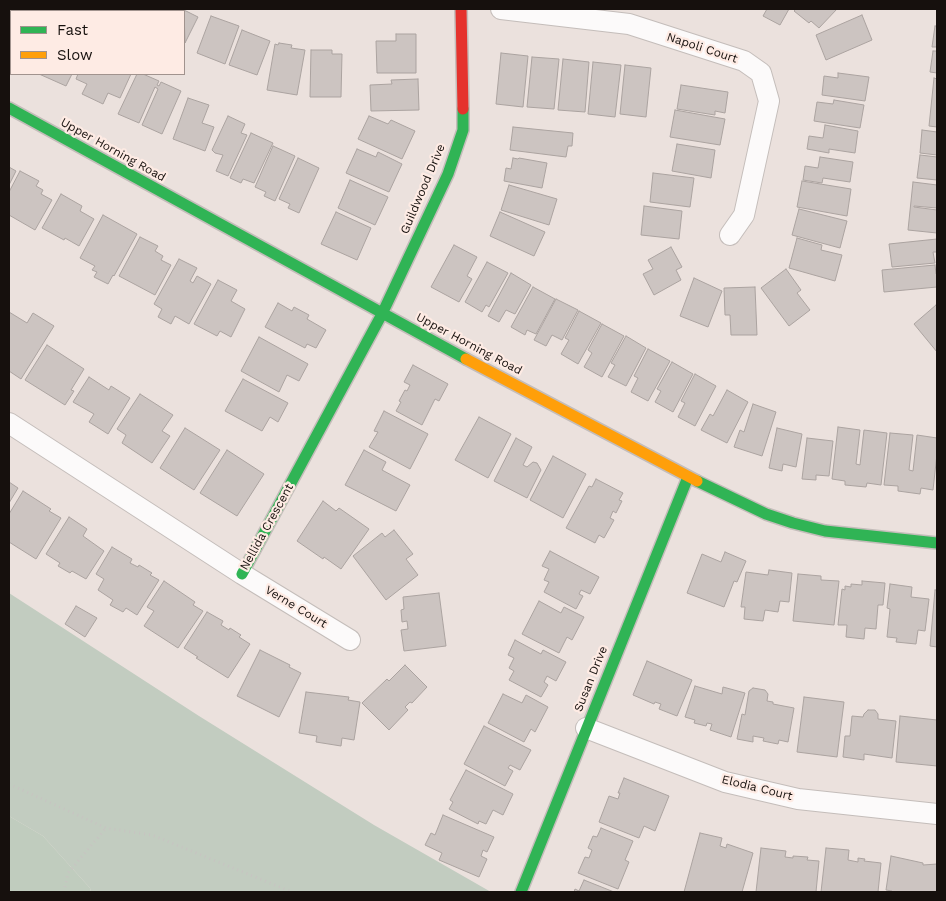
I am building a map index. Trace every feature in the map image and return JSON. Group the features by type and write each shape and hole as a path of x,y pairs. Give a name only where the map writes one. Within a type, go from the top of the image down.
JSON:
{"street":[{"name":"Guildwood Drive","path":"382,314 448,174 463,130 462,9"},
{"name":"Napoli Court","path":"501,9 629,24 744,61 761,73 770,101 744,215 730,236"},
{"name":"Upper Horning Road","path":"9,108 382,314 688,477 766,514 825,532 937,543"},
{"name":"Nellida Crescent","path":"9,423 242,574 382,314"},
{"name":"Susan Drive","path":"521,892 688,477"},
{"name":"Verne Court","path":"242,574 350,640"},
{"name":"Elodia Court","path":"586,728 725,782 798,798 937,814"}],"path":[{"path":"9,784 106,828 152,836 292,892"},
{"path":"64,892 68,873 106,828"}],"shaded area":[{"path":"9,593 199,716 374,825 491,892 91,892 90,888 43,836 9,816"}],"green space":[{"path":"9,816 43,836 90,888 91,892 9,892"}],"building":[{"path":"182,9 184,10 158,10"},
{"path":"767,9 789,9 780,25 763,16"},
{"path":"796,9 837,9 819,28 794,11"},
{"path":"185,10 198,17 185,43"},
{"path":"862,15 872,40 826,60 816,35"},
{"path":"211,16 239,26 225,64 197,53"},
{"path":"935,26 937,26 937,47 932,47"},
{"path":"10,30 10,58 9,57"},
{"path":"242,30 270,41 257,75 229,65"},
{"path":"396,34 416,34 416,73 377,73 376,41 396,41"},
{"path":"279,43 292,45 291,48 305,50 297,95 267,90 275,44 278,45"},
{"path":"311,50 332,50 332,54 342,54 341,97 310,97"},
{"path":"933,51 937,51 937,73 930,72"},
{"path":"501,53 528,56 523,107 496,104"},
{"path":"532,57 559,59 554,109 527,107"},
{"path":"563,59 589,62 585,112 558,110"},
{"path":"593,62 621,65 615,117 588,114"},
{"path":"625,65 651,68 646,117 620,114"},
{"path":"838,73 869,77 865,101 822,95 824,76 838,78"},
{"path":"41,75 72,75 66,86"},
{"path":"78,75 131,75 120,98 108,93 103,104 82,94 87,84 76,79"},
{"path":"137,75 145,75 159,81 157,85 159,86 161,82 181,91 162,134 142,125 158,89 155,87 139,123 118,114"},
{"path":"934,78 937,79 937,127 929,126"},
{"path":"418,79 419,110 371,111 370,85 392,84 391,80"},
{"path":"681,85 728,92 725,113 715,111 715,115 677,109"},
{"path":"188,98 209,105 202,123 214,127 205,151 173,139"},
{"path":"834,100 864,105 860,128 814,121 817,102 833,104"},
{"path":"675,110 725,119 720,145 670,137"},
{"path":"228,116 245,124 241,133 247,135 228,176 216,171 223,155 212,150"},
{"path":"369,116 388,124 391,120 415,131 402,159 358,139"},
{"path":"825,125 858,131 855,153 829,149 829,153 807,149 809,136 823,138"},
{"path":"513,127 573,133 572,146 568,146 566,157 510,150"},
{"path":"922,130 937,132 937,155 920,153"},
{"path":"251,133 273,143 254,183 243,179 241,183 230,178"},
{"path":"677,144 715,150 711,178 672,171"},
{"path":"273,146 295,156 275,201 264,196 266,192 255,187"},
{"path":"357,149 376,157 378,152 402,164 389,192 346,173"},
{"path":"920,155 937,157 937,180 917,178"},
{"path":"820,157 853,162 850,182 823,178 822,183 803,180 805,166 818,168"},
{"path":"298,158 319,168 299,213 288,208 290,204 279,199"},
{"path":"513,158 547,163 542,188 504,181 506,168 511,169"},
{"path":"9,167 16,171 9,185"},
{"path":"20,171 39,181 36,186 43,190 41,194 52,200 35,230 9,215 9,192"},
{"path":"653,173 694,178 690,207 650,202"},
{"path":"350,180 388,197 375,225 338,208"},
{"path":"802,181 851,189 847,216 797,207"},
{"path":"913,182 937,185 937,208 914,207 937,210 937,233 908,230"},
{"path":"509,185 557,199 549,225 501,210"},
{"path":"61,194 82,206 80,211 94,219 79,246 42,228"},
{"path":"644,206 682,211 679,239 641,235"},
{"path":"799,209 847,221 840,248 792,235"},
{"path":"336,212 371,228 357,260 321,244"},
{"path":"500,212 545,232 534,256 490,236"},
{"path":"103,215 137,234 108,284 94,277 97,272 92,270 95,266 80,258"},
{"path":"140,237 158,246 155,251 163,256 161,260 171,265 155,295 119,276"},
{"path":"797,238 822,245 821,250 842,255 835,281 789,268"},
{"path":"937,239 937,252 933,252 935,263 892,267 889,244"},
{"path":"454,245 477,257 467,276 472,279 459,302 431,287"},
{"path":"671,247 682,267 676,270 681,280 654,295 643,274 653,269 648,260"},
{"path":"179,259 197,268 190,281 193,283 197,276 211,284 189,324 175,316 171,324 158,317 162,309 154,304"},
{"path":"487,262 508,273 489,307 486,305 482,312 465,302"},
{"path":"935,265 937,287 884,292 882,270"},
{"path":"786,269 801,290 797,293 810,310 789,326 761,288"},
{"path":"511,273 531,285 515,314 506,310 499,322 488,316"},
{"path":"694,278 722,291 708,327 680,316"},
{"path":"218,280 237,290 231,301 245,309 231,337 220,331 217,336 194,324"},
{"path":"533,287 555,299 536,334 527,330 525,335 511,327"},
{"path":"755,287 757,335 731,335 730,315 725,315 724,288"},
{"path":"556,299 578,310 562,340 552,335 546,346 534,340"},
{"path":"278,303 292,311 294,307 309,315 307,319 326,330 316,348 307,344 305,348 265,327"},
{"path":"937,306 937,352 914,324"},
{"path":"579,311 601,323 578,364 561,354 569,340 565,338"},
{"path":"9,312 27,323 33,313 54,326 21,379 9,371"},
{"path":"602,324 624,336 602,377 584,367 592,353 588,350"},
{"path":"626,336 646,348 626,386 608,377 615,365 611,363"},
{"path":"259,337 308,364 299,381 287,375 279,392 241,371"},
{"path":"47,345 84,369 71,390 74,391 65,405 25,380"},
{"path":"648,349 670,361 648,401 631,392 638,378 634,376"},
{"path":"672,362 693,374 673,412 655,402 661,391 657,389"},
{"path":"413,365 448,384 439,401 435,399 422,425 396,411 401,402 399,401 410,385 404,382"},
{"path":"695,374 716,386 695,426 678,417 685,403 681,401"},
{"path":"89,377 109,390 111,386 130,398 108,434 89,422 94,414 73,402"},
{"path":"243,379 288,403 278,422 270,417 262,431 225,411"},
{"path":"727,390 748,402 727,443 701,430 710,414 713,416"},
{"path":"140,394 173,415 162,431 170,436 152,463 122,443 126,435 117,429"},
{"path":"753,404 776,412 762,456 734,447 740,430 744,432"},
{"path":"384,411 428,434 410,469 369,447 378,432 374,431"},
{"path":"479,417 511,434 488,478 455,460"},
{"path":"838,427 860,430 856,464 860,465 864,430 887,433 881,485 867,483 866,487 845,485 845,481 832,479"},
{"path":"185,428 220,450 194,490 160,468"},
{"path":"777,428 802,434 796,467 783,464 782,471 769,468"},
{"path":"890,433 913,435 909,470 913,471 917,435 937,438 933,490 921,488 920,494 898,491 898,486 884,485"},
{"path":"516,438 532,447 523,465 527,467 533,462 537,463 541,470 527,498 494,481"},
{"path":"807,438 833,441 829,476 816,475 816,480 802,479"},
{"path":"227,450 264,474 237,516 200,493"},
{"path":"364,450 386,462 382,470 410,485 396,511 345,485"},
{"path":"553,456 586,474 563,518 530,500"},
{"path":"596,479 623,493 619,500 622,501 616,513 613,511 610,518 614,520 604,538 599,535 595,543 566,528 589,486 592,487"},
{"path":"9,482 18,488 9,503"},
{"path":"23,491 51,509 49,511 61,518 36,559 9,542 9,514"},
{"path":"323,501 336,511 339,508 369,529 341,569 297,541"},
{"path":"69,517 87,529 83,536 104,551 86,579 58,566 60,563 46,554"},
{"path":"394,530 413,554 406,559 418,575 386,600 353,556 382,533 385,537"},
{"path":"112,547 132,559 130,563 138,567 139,565 159,580 137,615 126,608 123,612 110,605 113,600 98,590 104,579 96,574"},
{"path":"550,551 599,577 590,594 581,590 579,594 583,596 576,609 544,592 549,582 544,580 549,569 542,566"},
{"path":"725,552 746,561 737,582 734,581 724,607 687,593 702,554 721,562"},
{"path":"769,570 792,573 789,602 780,601 778,612 765,610 763,621 744,619 745,607 741,607 746,572 768,575"},
{"path":"798,574 821,576 821,580 839,581 834,625 793,621"},
{"path":"164,581 195,602 193,605 203,611 178,648 144,626 154,611 147,607"},
{"path":"862,581 885,583 883,605 878,605 876,629 865,628 864,639 846,637 847,625 838,625 842,589 845,590 845,586 851,587 851,584 862,585"},
{"path":"890,584 912,587 911,597 929,599 925,631 918,630 916,644 896,642 897,638 887,637 890,609 887,608"},
{"path":"935,590 937,590 937,647 930,646"},
{"path":"439,593 446,646 404,651 401,630 408,629 407,621 402,622 403,597"},
{"path":"539,601 561,613 564,607 584,617 572,640 567,637 559,653 522,634"},
{"path":"76,606 97,618 85,637 65,624"},
{"path":"207,612 223,621 221,625 241,635 239,637 250,644 228,678 196,658 198,657 184,648"},
{"path":"515,640 541,654 543,650 566,662 556,681 547,676 544,682 548,685 541,697 509,680 514,671 509,668 514,658 508,655"},
{"path":"260,650 290,665 289,667 301,673 279,717 237,696"},
{"path":"647,661 692,680 677,716 659,709 661,704 655,702 654,704 633,695"},
{"path":"405,665 427,687 412,703 410,702 405,707 408,710 389,730 362,703"},
{"path":"695,686 722,694 723,687 745,693 731,737 710,730 712,724 707,723 706,726 694,723 695,720 685,717"},
{"path":"753,688 765,690 768,694 767,701 773,702 773,704 794,708 788,742 779,740 778,744 763,741 764,738 753,736 753,742 737,739 742,714 745,715 749,691"},
{"path":"306,692 349,697 348,700 360,702 354,740 342,738 341,746 316,742 317,736 299,733"},
{"path":"503,694 522,703 526,695 548,707 535,732 531,729 524,742 488,723"},
{"path":"804,697 844,702 837,757 797,752"},
{"path":"868,710 875,710 878,714 878,719 896,721 892,758 864,754 864,760 843,757 845,736 850,736 852,716 863,717"},
{"path":"900,716 937,720 937,766 896,762"},
{"path":"484,726 531,750 520,770 510,765 508,768 513,771 505,786 464,764"},
{"path":"466,770 513,794 503,815 493,810 486,824 479,821 478,824 449,809 453,802 450,800"},
{"path":"624,778 669,796 655,831 644,826 639,838 599,822 609,796 618,799 620,793 618,793"},
{"path":"443,815 494,837 487,852 483,850 481,856 487,859 479,877 439,860 442,853 425,845 431,833 435,835"},
{"path":"601,828 633,841 625,860 629,862 618,889 578,873 585,857 589,858 592,850 588,848 593,836 597,837"},
{"path":"700,833 722,838 720,846 726,848 727,844 753,853 742,892 684,892"},
{"path":"761,848 786,851 785,857 808,857 807,860 819,861 816,892 756,892"},
{"path":"826,848 849,850 848,860 858,862 858,858 865,859 864,861 881,863 878,892 821,892"},
{"path":"891,856 923,863 923,865 937,864 937,892 892,892 886,890"},
{"path":"584,880 614,892 574,892 575,889 579,891"}],"traffic: fast":[{"path":"9,108 466,359"},
{"path":"242,574 382,314 448,174 463,130 463,109"},
{"path":"521,892 688,477"},
{"path":"697,481 766,514 793,523 825,531 937,543"}],"traffic: slow":[{"path":"466,359 697,481"}],"traffic: jam":[{"path":"461,9 463,109"}]}
